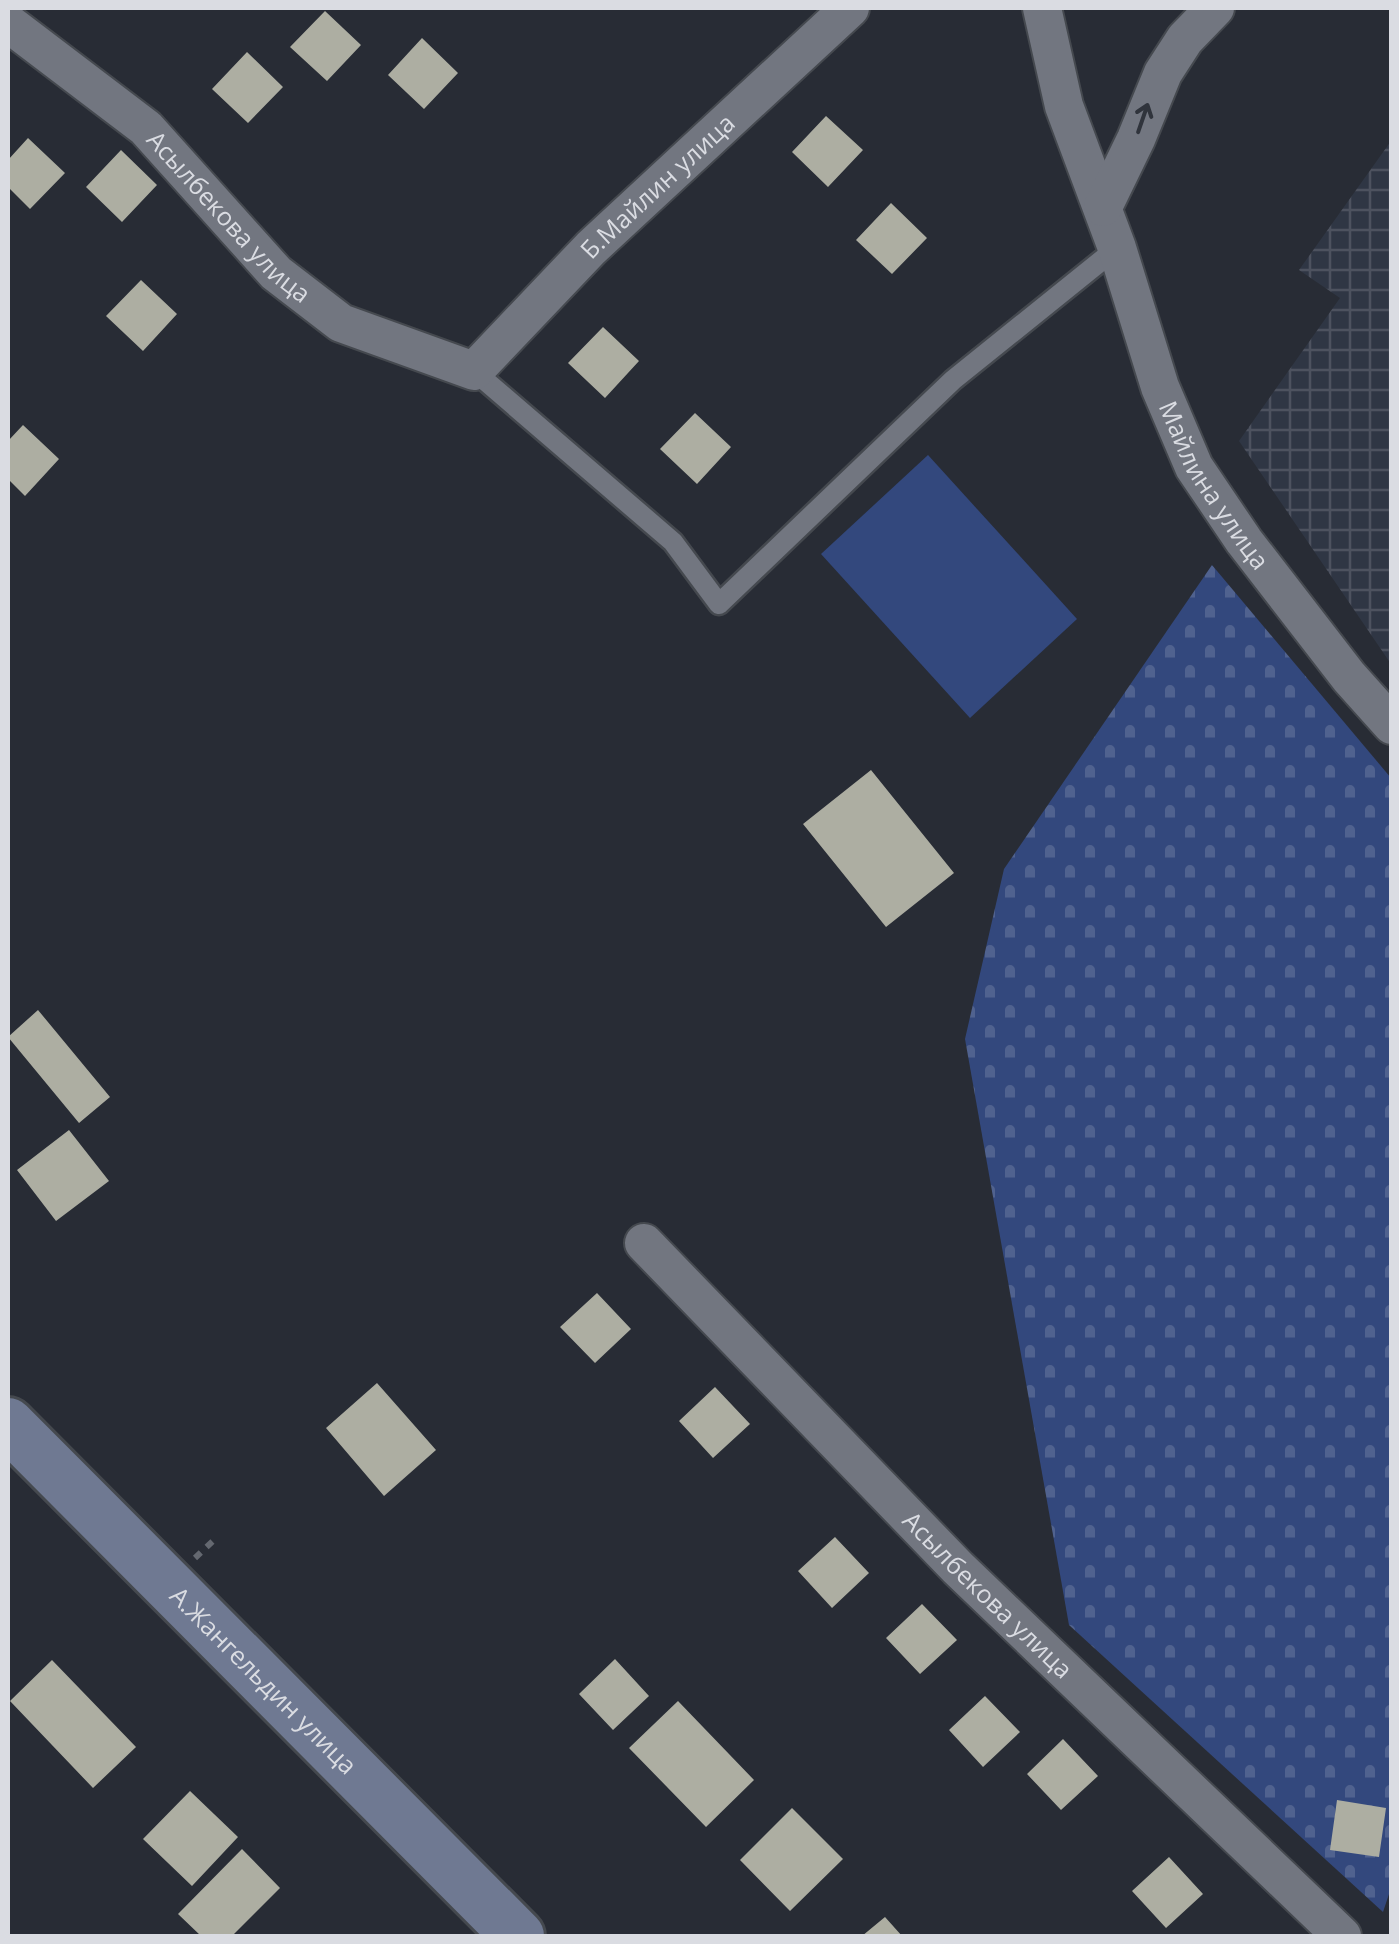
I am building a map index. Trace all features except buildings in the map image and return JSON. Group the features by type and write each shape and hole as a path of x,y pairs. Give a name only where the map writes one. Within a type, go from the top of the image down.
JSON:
{"street":[{"name":"Б.Майлин улица","path":"474,371 591,248 850,8"},
{"name":"Майлина улица","path":"1042,8 1064,106 1117,248 1160,387 1194,467 1244,541 1349,677 1392,725"},
{"path":"1102,207 1163,73 1186,39 1215,8"},
{"name":"Асылбекова улица","path":"8,23 146,128 276,273 341,323 474,371"},
{"name":"Асылбекова улица","path":"644,1243 958,1568 1342,1936"},
{"name":"А.Жангельдин улица","path":"8,1424 518,1936"}],"lane":[{"path":"474,371 673,542 719,604 953,380 1117,248"}],"shaded area":[{"path":"1391,141 1391,664 1239,441 1340,298 1299,270"}],"green space":[{"path":"928,455 1077,619 970,718 821,554"},
{"path":"1212,565 1391,778 1392,1885 1383,1912 1069,1625 965,1039 1004,869"}]}
